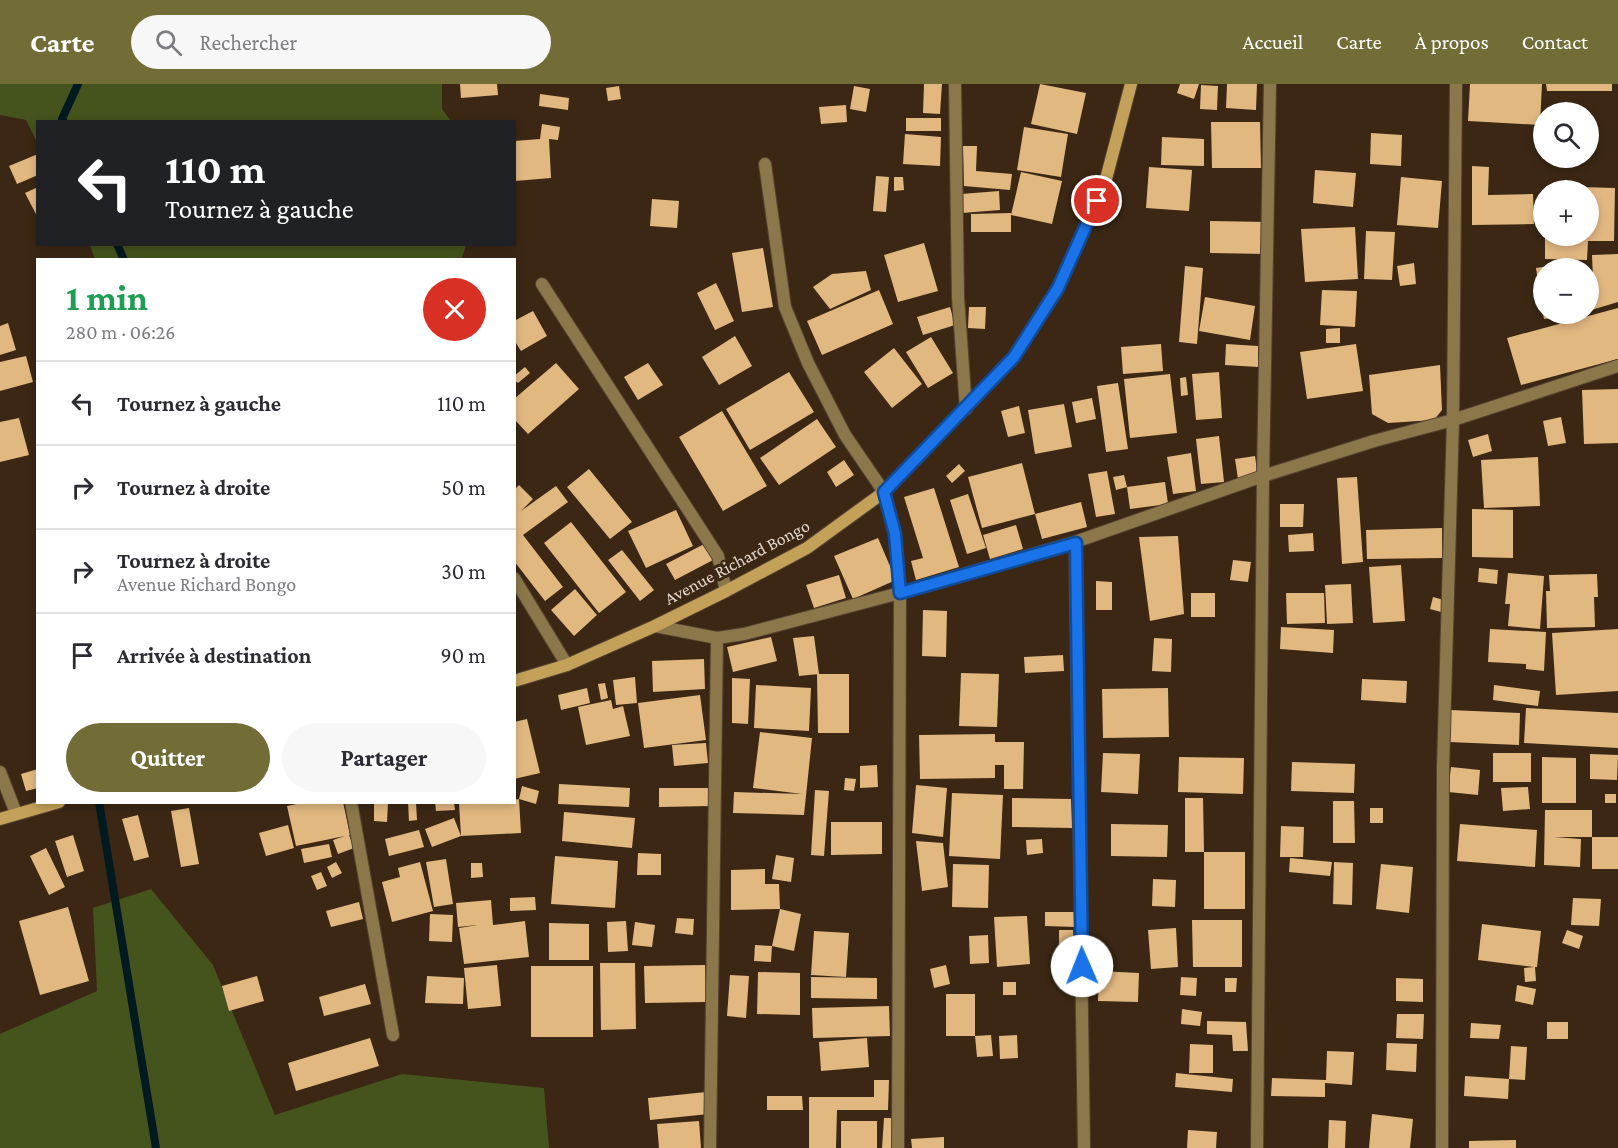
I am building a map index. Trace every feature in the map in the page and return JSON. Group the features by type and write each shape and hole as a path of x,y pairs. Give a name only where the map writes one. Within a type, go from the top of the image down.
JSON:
{"street":[{"path":"955,84 958,297 966,409"},
{"name":"Avenue Richard Bongo","path":"516,680 567,665 726,591 807,548 884,492 1014,357 1058,288 1106,179 1131,84"},
{"path":"1257,1148 1263,476 1270,84"},
{"path":"1442,1148 1443,768 1453,420 1456,84"},
{"path":"765,164 785,307 808,363 844,435 884,492 895,534 900,593 898,1148"},
{"path":"542,284 718,556 726,591"},
{"path":"655,626 717,638 744,634 900,593 1076,543 1263,476 1374,441 1453,420 1618,366"},
{"path":"1076,543 1083,1148"},
{"path":"516,581 567,665"},
{"path":"710,1148 717,638"},
{"path":"0,772 16,813"},
{"path":"0,819 51,804"},
{"path":"351,804 393,1035"}],"green space":[{"path":"0,84 442,84 442,109 450,120 36,120 36,140 26,120 0,115"},
{"path":"90,246 466,246 462,258 94,258"},
{"path":"151,889 213,965 275,1115 402,1074 544,1088 549,1148 0,1148 0,1034 97,991 93,908"}],"building":[{"path":"460,84 497,84 498,95 461,98"},
{"path":"924,84 942,84 940,114 923,113"},
{"path":"1040,84 1086,93 1077,134 1031,124"},
{"path":"1180,84 1199,84 1194,99 1177,93"},
{"path":"1227,84 1257,84 1256,110 1226,108"},
{"path":"1470,84 1542,84 1541,102 1533,102 1533,125 1468,121"},
{"path":"1546,84 1612,84 1612,91 1547,91"},
{"path":"1201,85 1218,86 1217,110 1200,109"},
{"path":"619,86 621,99 608,101 606,88"},
{"path":"854,86 870,89 866,112 850,109"},
{"path":"540,94 569,98 568,110 539,106"},
{"path":"846,105 847,122 821,124 819,107"},
{"path":"906,118 941,118 941,131 906,131"},
{"path":"1211,122 1260,122 1261,168 1212,168"},
{"path":"542,124 560,127 558,140 549,139 551,178 516,181 516,141 540,139"},
{"path":"1024,127 1068,134 1061,177 1017,170"},
{"path":"1371,133 1402,135 1401,166 1370,164"},
{"path":"905,134 941,137 940,166 903,164"},
{"path":"1162,137 1204,139 1204,166 1161,165"},
{"path":"963,146 977,146 976,171 1012,174 1010,190 964,186"},
{"path":"36,155 36,176 17,184 9,166"},
{"path":"1472,166 1489,167 1488,195 1533,194 1533,224 1472,225"},
{"path":"1149,167 1192,170 1189,211 1146,208"},
{"path":"1315,170 1356,173 1353,207 1313,203"},
{"path":"1021,172 1062,181 1052,224 1011,215"},
{"path":"876,176 889,177 886,212 873,211"},
{"path":"894,177 903,177 904,190 894,191"},
{"path":"1401,177 1442,181 1438,228 1397,225"},
{"path":"36,188 36,214 25,193"},
{"path":"1599,188 1615,188 1614,241 1599,241"},
{"path":"999,191 1000,210 962,213 961,194"},
{"path":"652,199 679,201 677,228 650,226"},
{"path":"1011,213 1011,232 971,232 971,214"},
{"path":"1210,221 1269,222 1268,254 1210,253"},
{"path":"1355,227 1358,279 1305,282 1301,229"},
{"path":"1366,231 1395,232 1392,280 1364,279"},
{"path":"924,243 938,291 898,302 884,255"},
{"path":"1545,246 1588,246 1587,258 1545,258"},
{"path":"763,248 773,307 742,312 732,253"},
{"path":"1618,254 1618,302 1599,308 1599,258 1592,258 1592,255"},
{"path":"1414,263 1416,284 1400,286 1397,266"},
{"path":"1185,266 1203,268 1197,344 1179,342"},
{"path":"866,271 871,290 830,309 813,287 832,274"},
{"path":"716,283 734,321 715,330 697,293"},
{"path":"879,290 893,324 822,355 807,321"},
{"path":"1322,290 1357,291 1355,327 1320,325"},
{"path":"1205,297 1255,306 1250,340 1199,331"},
{"path":"950,307 955,325 923,335 917,317"},
{"path":"969,307 986,307 985,329 968,328"},
{"path":"1618,308 1618,359 1521,385 1507,338 1559,324 1599,324 1599,313"},
{"path":"533,311 547,336 521,351 516,343 516,320"},
{"path":"8,323 16,350 0,355 0,326"},
{"path":"1340,328 1340,343 1326,343 1326,329"},
{"path":"735,336 752,366 719,385 702,357"},
{"path":"931,337 953,373 928,388 906,352"},
{"path":"1161,344 1163,371 1123,374 1121,347"},
{"path":"1226,344 1258,346 1258,367 1225,365"},
{"path":"1356,344 1363,391 1307,399 1300,352"},
{"path":"894,348 922,384 892,408 864,372"},
{"path":"26,356 33,382 0,391 0,362"},
{"path":"556,363 579,389 528,434 516,421 516,397"},
{"path":"648,363 663,385 638,400 624,377"},
{"path":"1440,365 1442,410 1434,420 1388,423 1372,414 1369,375"},
{"path":"525,367 530,373 518,383 516,374"},
{"path":"789,372 814,412 750,450 726,409"},
{"path":"1219,372 1222,418 1196,420 1192,374"},
{"path":"1170,374 1177,433 1130,438 1124,379"},
{"path":"1186,377 1188,395 1181,396 1180,378"},
{"path":"1118,383 1128,449 1106,452 1097,386"},
{"path":"1618,389 1618,443 1584,444 1582,390"},
{"path":"1092,398 1096,419 1076,423 1072,402"},
{"path":"1064,404 1072,447 1035,454 1028,410"},
{"path":"1019,406 1025,433 1008,437 1001,411"},
{"path":"722,411 767,486 723,511 679,437"},
{"path":"1561,417 1566,443 1548,446 1543,421"},
{"path":"19,418 29,455 0,462 0,422"},
{"path":"817,419 836,447 779,485 760,458"},
{"path":"1488,434 1492,451 1473,457 1468,440"},
{"path":"1219,436 1224,482 1201,484 1196,439"},
{"path":"1191,453 1196,491 1173,494 1167,457"},
{"path":"1255,456 1258,477 1238,479 1235,459"},
{"path":"1538,457 1540,506 1484,508 1481,460"},
{"path":"844,460 854,475 836,487 827,472"},
{"path":"1022,463 1035,514 982,528 968,477"},
{"path":"959,464 965,471 952,483 946,476"},
{"path":"589,469 632,522 610,539 567,487"},
{"path":"1107,471 1115,514 1096,517 1088,474"},
{"path":"1124,475 1127,487 1116,490 1113,477"},
{"path":"1357,477 1363,562 1342,564 1337,478"},
{"path":"1165,482 1168,504 1130,509 1127,487"},
{"path":"519,485 533,499 521,511 556,486 568,502 523,535 563,587 545,601 516,564 516,488"},
{"path":"934,488 959,567 916,580 911,561 923,558 904,497"},
{"path":"968,494 986,548 967,554 950,500"},
{"path":"1081,502 1087,527 1042,539 1035,514"},
{"path":"1280,504 1304,504 1303,527 1280,527"},
{"path":"1472,509 1513,510 1513,558 1472,557"},
{"path":"676,510 693,546 646,568 628,531"},
{"path":"571,522 626,592 599,613 544,543"},
{"path":"1016,525 1023,549 990,559 983,535"},
{"path":"1442,528 1442,558 1367,559 1366,530"},
{"path":"1313,533 1314,551 1289,552 1288,535"},
{"path":"1178,536 1184,614 1150,621 1139,537"},
{"path":"878,538 896,580 853,599 834,556"},
{"path":"706,543 715,559 675,580 666,564"},
{"path":"622,550 654,590 640,601 608,560"},
{"path":"1233,560 1251,562 1248,582 1230,580"},
{"path":"1401,565 1405,621 1373,623 1369,567"},
{"path":"1479,568 1498,570 1497,584 1478,582"},
{"path":"1508,573 1544,576 1540,629 1508,626 1510,604 1505,604"},
{"path":"1597,574 1598,597 1594,597 1595,627 1547,628 1546,591 1550,591 1549,575"},
{"path":"839,575 846,598 814,608 806,585"},
{"path":"1096,581 1112,582 1112,610 1096,610"},
{"path":"1351,584 1353,623 1327,624 1325,585"},
{"path":"575,589 597,615 574,636 551,610"},
{"path":"1191,593 1215,593 1215,617 1191,617"},
{"path":"1286,593 1324,593 1325,623 1287,624"},
{"path":"1433,597 1444,600 1441,612 1430,609"},
{"path":"923,610 947,611 946,657 922,656"},
{"path":"1281,627 1334,630 1333,653 1280,649"},
{"path":"1490,629 1546,632 1544,671 1526,669 1526,664 1488,662"},
{"path":"1618,629 1618,691 1556,695 1552,633"},
{"path":"814,636 819,674 799,676 793,638"},
{"path":"771,637 777,661 733,672 727,647"},
{"path":"1154,638 1172,639 1171,672 1152,671"},
{"path":"1063,655 1064,671 1025,673 1024,657"},
{"path":"704,659 705,689 653,692 652,661"},
{"path":"961,673 999,674 997,727 959,726"},
{"path":"817,674 849,674 849,733 818,733"},
{"path":"635,677 637,703 616,705 613,680"},
{"path":"732,678 750,679 748,724 732,723"},
{"path":"1362,679 1407,681 1406,703 1361,700"},
{"path":"605,683 608,698 601,700 598,684"},
{"path":"756,685 811,688 809,731 754,728"},
{"path":"1494,685 1540,691 1538,706 1493,700"},
{"path":"587,688 590,703 561,710 558,695"},
{"path":"1168,688 1169,737 1103,738 1102,689"},
{"path":"700,695 706,740 644,748 638,703"},
{"path":"611,700 613,709 623,706 630,736 586,745 578,707"},
{"path":"1526,708 1618,713 1618,748 1524,743"},
{"path":"1450,710 1520,713 1519,745 1449,742"},
{"path":"527,719 540,773 516,779 516,722"},
{"path":"760,732 812,738 804,815 733,813 734,792 802,794 753,788"},
{"path":"995,734 995,742 1024,742 1023,789 1004,789 1004,765 995,765 995,778 920,779 919,735"},
{"path":"706,743 708,763 674,766 672,745"},
{"path":"1103,753 1140,754 1138,794 1101,792"},
{"path":"1493,753 1531,753 1531,782 1493,782"},
{"path":"1590,754 1618,755 1617,780 1590,779"},
{"path":"1179,757 1244,758 1243,794 1178,792"},
{"path":"1542,757 1576,758 1576,803 1542,803"},
{"path":"1292,762 1355,764 1354,793 1291,791"},
{"path":"877,765 878,787 860,788 860,766"},
{"path":"1451,767 1480,770 1478,795 1448,792"},
{"path":"36,770 36,788 26,791 21,774"},
{"path":"845,778 856,779 854,791 844,790"},
{"path":"559,784 630,788 629,807 558,804"},
{"path":"916,785 947,788 943,837 912,833"},
{"path":"522,786 539,791 536,804 519,799"},
{"path":"1528,787 1530,809 1503,811 1501,788"},
{"path":"659,788 711,788 711,806 659,807"},
{"path":"815,790 829,791 824,856 811,855"},
{"path":"952,793 1003,795 1000,859 949,856"},
{"path":"1605,794 1616,794 1616,803 1605,803"},
{"path":"1012,798 1071,799 1072,828 1012,827"},
{"path":"1185,798 1203,798 1204,852 1185,852"},
{"path":"519,799 521,833 461,836 459,804 516,804 516,800"},
{"path":"1333,801 1354,801 1355,843 1333,843"},
{"path":"343,804 349,835 354,848 338,854 333,840 345,836 296,846 287,806"},
{"path":"374,804 388,804 387,822 374,821"},
{"path":"408,804 416,804 417,820 409,821"},
{"path":"435,804 454,804 455,810 436,811"},
{"path":"189,808 199,864 181,867 171,811"},
{"path":"1370,808 1383,808 1383,823 1370,823"},
{"path":"1545,810 1592,810 1592,837 1554,837 1581,839 1580,867 1544,865"},
{"path":"564,812 635,818 632,848 562,841"},
{"path":"138,815 149,857 134,861 122,819"},
{"path":"454,818 461,836 432,847 425,829"},
{"path":"831,822 882,822 882,854 831,855"},
{"path":"1111,824 1168,825 1167,857 1111,856"},
{"path":"1460,824 1537,830 1535,867 1457,861"},
{"path":"288,825 294,848 266,856 259,833"},
{"path":"1281,826 1304,827 1303,857 1280,857"},
{"path":"419,830 424,847 389,856 385,839"},
{"path":"73,835 84,871 67,877 55,841"},
{"path":"1592,837 1618,837 1618,869 1592,869"},
{"path":"1042,839 1043,853 1027,855 1026,840"},
{"path":"916,841 943,843 948,887 922,891"},
{"path":"329,844 332,857 304,863 301,849"},
{"path":"46,848 65,887 49,895 30,856"},
{"path":"1204,852 1245,852 1245,909 1204,909"},
{"path":"638,853 661,854 661,875 637,875"},
{"path":"776,855 794,858 791,882 772,879"},
{"path":"555,856 618,861 615,908 551,904"},
{"path":"1290,858 1332,862 1330,876 1289,872"},
{"path":"446,859 453,904 434,907 426,862"},
{"path":"336,862 342,873 332,878 327,867"},
{"path":"420,862 433,911 392,922 382,882 400,877 398,868"},
{"path":"1334,862 1353,863 1352,905 1333,904"},
{"path":"471,863 482,863 483,877 471,878"},
{"path":"953,864 989,865 988,908 952,907"},
{"path":"1381,864 1413,867 1409,913 1376,909"},
{"path":"765,869 765,884 779,884 780,909 731,910 731,870"},
{"path":"321,872 327,886 317,890 311,876"},
{"path":"1153,879 1176,880 1175,907 1152,906"},
{"path":"535,897 536,910 510,911 510,898"},
{"path":"1573,898 1601,899 1599,926 1571,925"},
{"path":"491,900 493,925 525,921 529,957 464,964 459,928 477,925 458,927 456,903"},
{"path":"359,902 363,919 331,927 326,911"},
{"path":"68,907 89,981 40,995 19,921"},
{"path":"780,909 801,914 794,951 772,946"},
{"path":"1045,912 1076,912 1076,927 1045,926"},
{"path":"430,914 453,915 452,942 429,941"},
{"path":"1027,916 1030,964 997,967 994,917"},
{"path":"677,918 694,919 693,935 675,933"},
{"path":"1192,920 1242,920 1242,967 1193,967"},
{"path":"626,921 628,951 608,952 607,922"},
{"path":"635,922 655,925 652,947 632,945"},
{"path":"549,923 589,924 589,960 549,960"},
{"path":"1482,924 1541,931 1537,967 1535,967 1536,981 1525,982 1524,968 1534,967 1478,960"},
{"path":"1176,928 1178,967 1151,969 1148,930"},
{"path":"1059,930 1073,930 1074,943 1059,944"},
{"path":"1567,930 1583,936 1579,949 1562,943"},
{"path":"814,931 849,933 846,977 811,975"},
{"path":"988,935 989,963 970,964 969,936"},
{"path":"755,945 772,946 771,962 754,961"},
{"path":"600,963 635,963 636,1029 601,1030"},
{"path":"497,965 501,1006 468,1009 464,968"},
{"path":"705,965 706,1002 645,1003 644,966"},
{"path":"946,965 950,984 934,988 930,969"},
{"path":"531,966 593,966 593,1037 531,1037"},
{"path":"1099,971 1139,973 1138,1002 1098,1001"},
{"path":"758,972 800,973 800,1015 757,1014"},
{"path":"730,975 749,976 746,1018 727,1016"},
{"path":"257,976 264,1001 229,1011 222,986"},
{"path":"427,976 464,978 463,1004 425,1003"},
{"path":"811,977 877,978 877,999 811,998"},
{"path":"1181,977 1197,978 1196,996 1180,995"},
{"path":"1225,978 1237,978 1236,992 1225,992"},
{"path":"1396,978 1423,979 1423,1002 1396,1001"},
{"path":"1003,982 1016,982 1016,995 1003,995"},
{"path":"365,984 371,1004 324,1016 319,997"},
{"path":"1517,985 1536,989 1533,1005 1515,1001"},
{"path":"946,994 975,994 975,1036 946,1036"},
{"path":"889,1006 890,1036 813,1038 812,1008"},
{"path":"1182,1009 1202,1012 1200,1026 1181,1024"},
{"path":"1397,1014 1424,1014 1423,1039 1396,1038"},
{"path":"1207,1021 1246,1022 1248,1051 1233,1051 1232,1035 1207,1034"},
{"path":"1547,1022 1568,1022 1568,1039 1547,1039"},
{"path":"1471,1023 1501,1025 1499,1039 1470,1038"},
{"path":"991,1035 993,1056 977,1057 975,1036"},
{"path":"1017,1035 1018,1058 1000,1059 999,1036"},
{"path":"370,1038 379,1066 296,1091 288,1063"},
{"path":"867,1038 869,1067 821,1071 819,1042"},
{"path":"1387,1043 1417,1044 1416,1072 1386,1070"},
{"path":"1190,1044 1213,1045 1213,1073 1189,1073"},
{"path":"1511,1046 1527,1047 1525,1080 1509,1079"},
{"path":"1327,1051 1354,1052 1352,1085 1325,1083 1325,1097 1271,1096 1272,1078 1326,1080"},
{"path":"1176,1073 1233,1079 1232,1092 1175,1087"},
{"path":"1465,1076 1509,1079 1508,1099 1464,1096"},
{"path":"874,1080 889,1080 888,1110 837,1110 836,1148 809,1148 809,1097 874,1097"},
{"path":"706,1092 709,1114 650,1120 648,1098"},
{"path":"767,1096 802,1096 803,1110 767,1110"},
{"path":"1372,1114 1413,1119 1410,1148 1369,1148"},
{"path":"884,1118 900,1118 898,1148 882,1148"},
{"path":"1329,1120 1346,1121 1345,1148 1328,1148"},
{"path":"699,1121 701,1148 659,1148 657,1124"},
{"path":"841,1121 877,1121 877,1148 841,1148"},
{"path":"1188,1130 1217,1132 1216,1148 1187,1148"},
{"path":"944,1137 944,1148 912,1148 911,1139"},
{"path":"1516,1140 1516,1148 1469,1148 1469,1141"}],"waterway":[{"path":"63,120 78,84"},
{"path":"118,246 123,258"},
{"path":"99,804 156,1148"}],"route":[{"path":"1082,966 1076,543 900,593 895,534 884,492 1014,357 1058,288 1097,201"}]}
